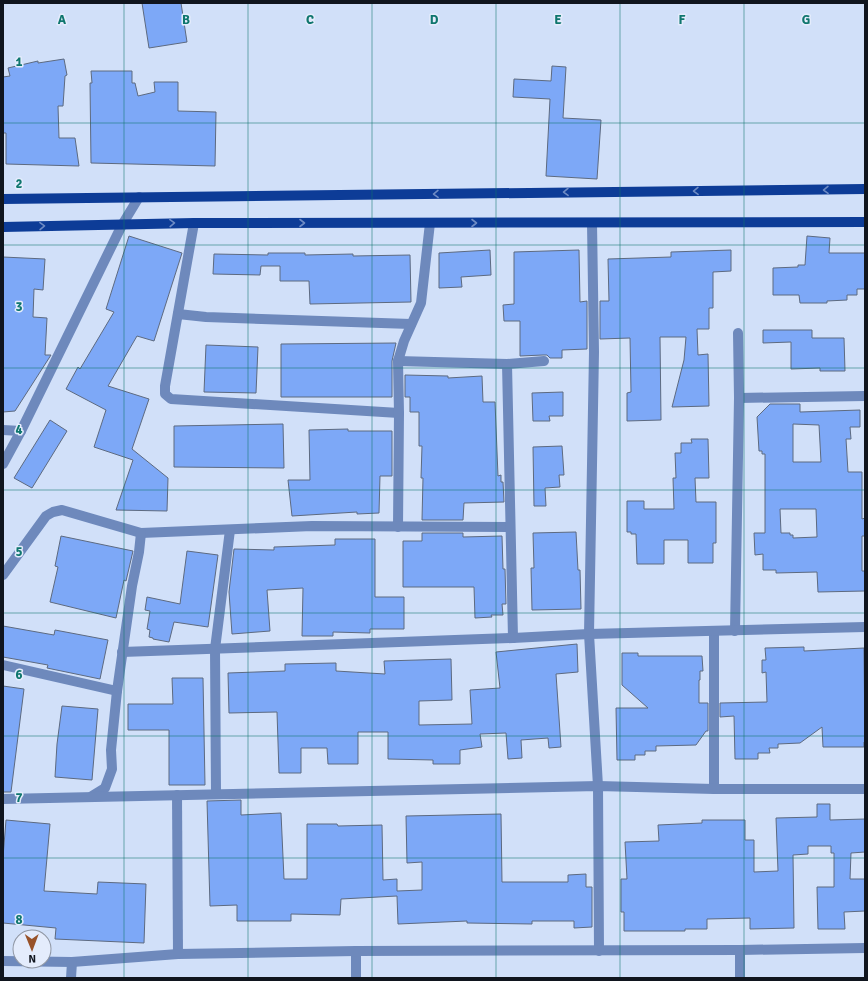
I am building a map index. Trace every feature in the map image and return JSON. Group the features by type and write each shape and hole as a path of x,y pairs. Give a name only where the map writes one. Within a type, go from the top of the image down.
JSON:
{"main road":[{"path":"3,199 865,189"},
{"path":"3,227 194,222 865,222"}],"street":[{"path":"3,464 21,431 122,225 139,197"},
{"path":"194,222 165,386 165,394 171,399 399,413"},
{"path":"398,527 398,361 411,324 421,303 430,223"},
{"path":"592,223 594,352 589,634 598,786 599,951"},
{"path":"178,314 206,317 411,324"},
{"path":"735,631 739,398 738,333"},
{"path":"398,361 507,364 544,361"},
{"path":"507,364 513,638"},
{"path":"739,398 865,396"},
{"path":"3,430 21,431"},
{"path":"3,575 46,516 53,512 62,510 141,533 312,526 510,527"},
{"path":"216,794 215,649 230,530"},
{"path":"91,797 105,788 112,769 111,750 117,691 141,533"},
{"path":"122,652 589,634 865,627"},
{"path":"714,631 714,789"},
{"path":"3,665 117,691"},
{"path":"3,799 598,786 714,789 865,789"},
{"path":"177,795 178,954"},
{"path":"3,961 72,962 178,954 356,951 599,951 865,948"},
{"path":"740,950 740,978"},
{"path":"356,951 356,978"},
{"path":"71,978 72,962"}],"building":[{"path":"142,3 181,3 187,42 149,48"},
{"path":"64,59 67,75 65,76 63,106 58,106 59,138 75,138 79,166 6,164 6,133 3,133 3,77 10,76 8,68 38,61 38,63"},
{"path":"552,66 566,67 563,118 601,120 597,179 546,176 550,99 513,97 514,79 551,81"},
{"path":"91,71 132,71 132,83 135,83 138,96 155,92 154,82 178,82 178,111 216,112 215,166 91,163"},
{"path":"129,236 182,253 154,341 137,336 108,386 149,399 132,449 168,478 167,511 116,510 133,460 94,447 106,410 66,389 78,367 80,369 114,312 106,309"},
{"path":"807,236 830,238 829,253 865,253 865,289 857,289 857,295 847,295 847,300 827,301 827,303 800,303 799,295 773,295 773,268 798,267 798,265 805,265"},
{"path":"490,250 491,275 461,277 462,287 439,288 439,253"},
{"path":"579,250 580,302 587,301 587,349 562,350 562,358 550,358 547,355 520,356 520,321 504,321 503,305 514,304 514,252"},
{"path":"731,250 731,271 713,272 713,308 709,308 709,329 697,329 698,355 708,354 709,406 672,407 684,360 686,337 660,337 661,420 627,421 627,393 631,392 630,338 600,339 600,301 609,301 608,259 671,257 671,252"},
{"path":"268,253 305,253 305,255 353,254 353,256 410,255 411,302 310,304 309,281 280,281 280,266 261,266 260,275 213,274 214,254 268,255"},
{"path":"3,257 45,259 43,290 34,289 33,317 47,318 45,355 51,355 15,411 3,412"},
{"path":"763,330 812,330 812,338 844,338 845,371 820,371 820,368 791,369 791,342 763,343"},
{"path":"396,343 392,361 392,397 281,397 281,344"},
{"path":"206,345 258,347 256,393 204,392"},
{"path":"405,375 448,376 448,378 482,376 483,402 495,402 498,476 501,475 501,482 503,482 504,502 464,503 463,520 422,520 423,478 421,478 422,446 419,446 419,412 410,412 410,397 405,397"},
{"path":"563,392 563,416 549,416 550,421 533,421 532,393"},
{"path":"770,404 800,404 800,412 860,410 860,427 850,427 851,439 846,439 848,472 862,472 862,519 865,518 865,536 862,536 862,571 865,571 865,591 818,592 817,572 776,573 776,570 763,570 763,554 755,555 754,533 765,533 765,454 762,454 762,451 759,451 757,417","holes":["793,424 819,425 821,462 793,462","780,509 816,509 817,537 793,538 793,535 790,535 790,533 781,533"]},
{"path":"50,420 67,431 32,488 14,478"},
{"path":"283,424 284,468 174,467 174,426"},
{"path":"348,429 348,431 392,431 392,476 380,476 379,513 357,514 357,512 292,516 288,480 310,480 309,430"},
{"path":"691,439 708,439 709,478 695,478 696,502 716,502 716,543 713,543 713,563 688,563 688,540 664,540 664,564 637,564 636,534 627,532 627,501 644,501 644,509 674,509 673,478 676,478 675,453 681,453 681,443 692,443"},
{"path":"562,446 564,475 559,475 560,487 545,488 546,506 534,506 533,447"},
{"path":"576,532 578,570 580,570 581,609 532,610 531,568 534,568 533,533"},
{"path":"422,533 463,533 463,537 502,536 506,604 502,604 503,615 491,615 492,617 475,618 474,587 403,587 403,541 422,541"},
{"path":"61,536 133,551 126,581 124,580 116,618 50,602 58,567 55,566"},
{"path":"335,539 375,539 375,597 404,597 404,629 370,629 370,633 333,632 333,636 302,636 303,588 267,590 270,631 232,634 229,592 234,549 274,550 274,547 335,545"},
{"path":"187,551 218,555 208,627 174,622 169,642 153,639 149,637 150,630 147,629 150,611 145,610 147,597 180,604"},
{"path":"3,626 54,635 55,630 108,640 100,679 47,668 48,665 3,657"},
{"path":"577,644 578,672 556,674 561,747 549,748 548,738 521,740 522,758 508,759 506,733 480,734 482,747 460,750 460,764 433,764 433,760 388,759 388,732 358,732 358,764 328,764 327,748 301,748 301,773 279,773 277,712 229,713 228,673 285,671 285,664 336,663 336,671 385,674 384,661 451,659 452,700 419,701 419,725 472,724 470,690 500,688 496,652"},
{"path":"804,647 804,651 864,648 864,747 823,747 822,727 800,743 778,744 778,748 769,748 770,753 758,753 758,759 735,759 734,716 720,717 720,703 767,702 766,672 762,673 762,660 766,660 765,648"},
{"path":"622,653 638,653 638,656 702,656 703,671 700,671 699,703 708,703 708,731 706,731 696,745 656,746 656,751 645,751 645,755 635,755 635,760 617,760 616,708 648,708 622,685"},
{"path":"172,678 203,678 205,785 169,785 169,730 128,730 128,704 173,704"},
{"path":"3,686 24,689 11,792 3,792"},
{"path":"62,706 98,709 92,780 55,777 57,744"},
{"path":"241,800 241,815 281,813 284,879 307,879 307,824 337,824 338,826 382,825 383,880 397,879 397,891 422,890 422,862 407,863 406,816 501,814 502,882 568,882 568,875 586,874 586,887 592,887 592,927 574,928 574,921 532,921 532,924 467,923 467,921 398,924 397,896 341,899 340,915 291,914 291,921 237,921 237,905 210,906 207,801"},
{"path":"817,804 830,804 830,820 865,819 865,852 851,853 850,879 865,879 865,911 844,912 845,929 818,929 817,887 834,887 834,853 831,853 831,846 808,846 808,854 793,855 794,928 750,929 750,918 707,919 707,929 685,929 685,931 624,931 624,912 621,912 621,879 627,879 625,842 659,841 658,825 702,823 702,820 745,820 745,840 754,840 754,872 778,871 776,818 817,817"},
{"path":"6,820 50,824 44,891 97,894 98,882 146,884 144,943 55,939 56,928 3,923 3,857"}]}
